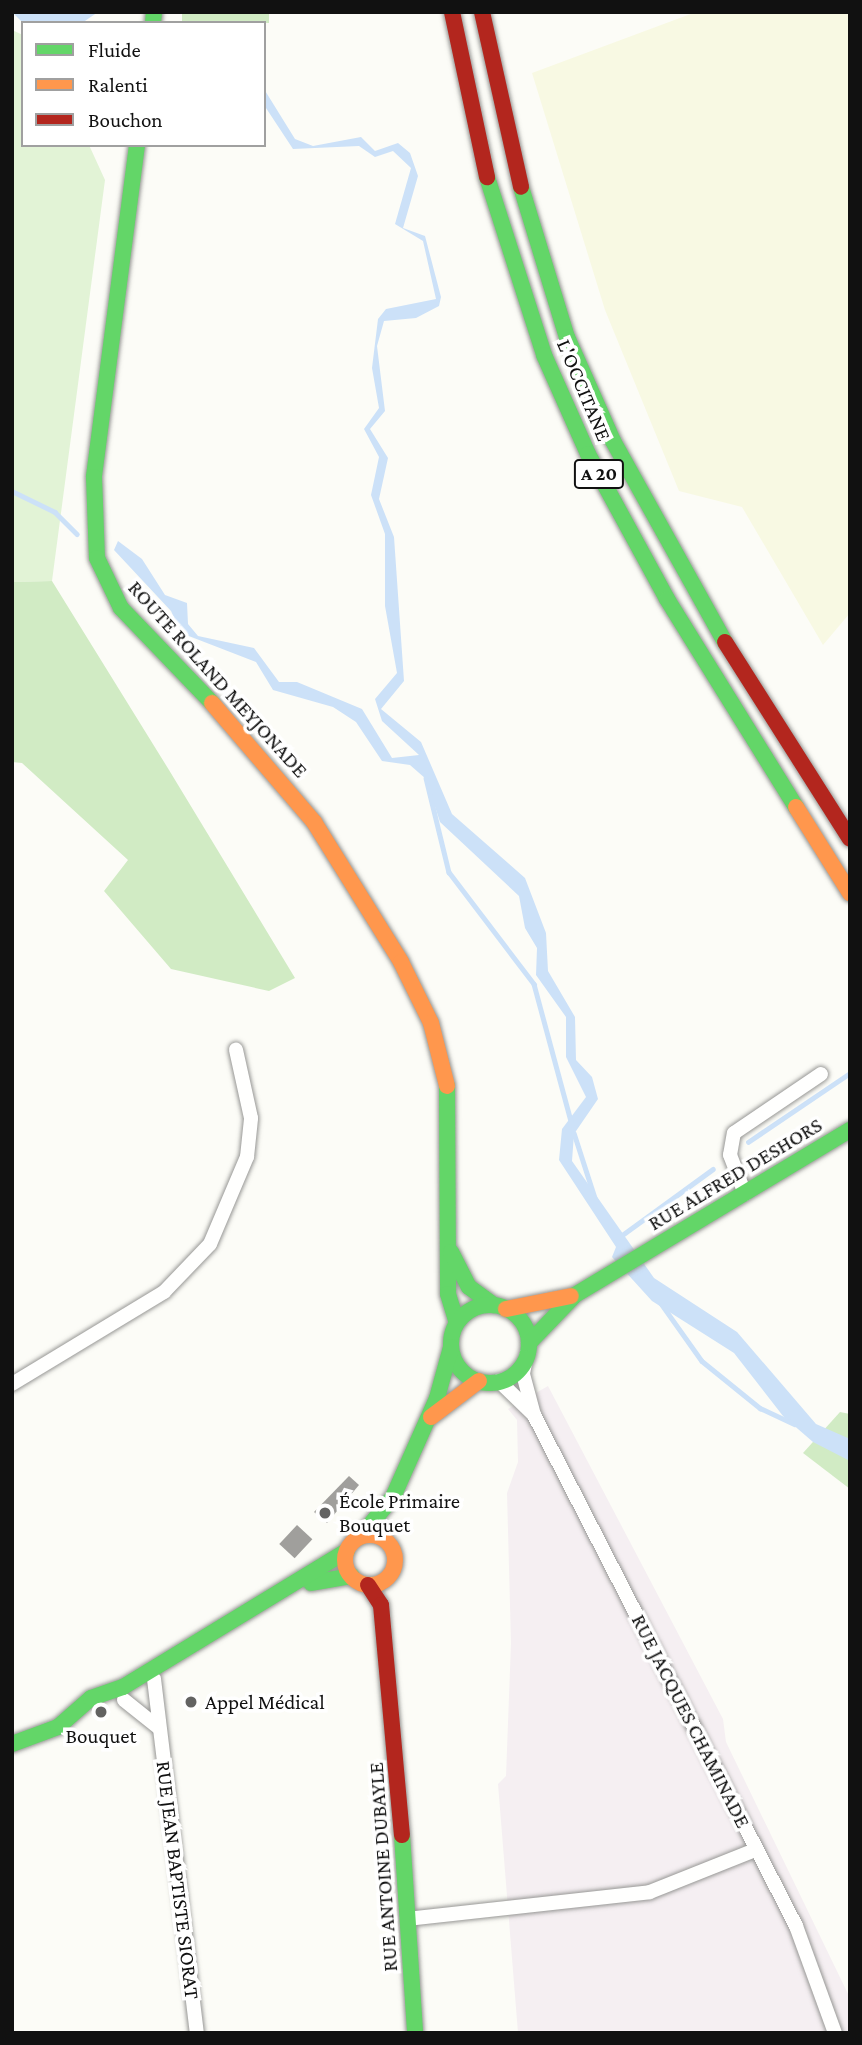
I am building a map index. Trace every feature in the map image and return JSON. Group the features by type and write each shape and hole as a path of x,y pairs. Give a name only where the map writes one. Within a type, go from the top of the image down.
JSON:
{"main road":[{"name":"L'OCCITANE","path":"452,12 479,152 507,245 544,355 588,454 667,599 850,893"},
{"name":"L'OCCITANE","path":"481,12 529,222 567,337 613,441 680,571 850,839"},
{"name":"ROUTE ROLAND MEYJONADE","path":"137,147 94,477 97,558 121,608 270,765 314,822 401,961 431,1023 452,1104 448,1294 457,1323"},
{"name":"RUE ALFRED DESHORS","path":"575,1294 850,1130"},
{"name":"ROUTE ROLAND MEYJONADE","path":"450,1248 469,1287 500,1307"},
{"path":"12,1744 46,1735 88,1706 263,1608 347,1552 393,1497 426,1422 457,1323 473,1309 575,1294"},
{"path":"451,1347 460,1368 479,1381 499,1381 517,1371 528,1348 575,1294"},
{"path":"500,1307 522,1323 528,1348"},
{"path":"426,1422 479,1381"},
{"name":"RUE ANTOINE DUBAYLE","path":"393,1497 391,1519 394,1569 389,1586 398,1679 393,1698"},
{"path":"360,1537 375,1535 393,1549"},
{"path":"347,1552 351,1576"},
{"path":"263,1608 313,1582 351,1576 368,1585 383,1581 394,1569"},
{"name":"RUE ANTOINE DUBAYLE","path":"368,1585 381,1605 393,1698 415,2033"},
{"path":"88,1706 124,1700 204,1643"}],"street":[{"path":"12,1384 164,1292 210,1244 247,1157 251,1118 236,1050"},
{"path":"745,1194 730,1155 734,1133 821,1074"},
{"name":"RUE JACQUES CHAMINADE","path":"528,1348 523,1374 534,1415 796,1926 835,2033"},
{"name":"RUE JACQUES CHAMINADE","path":"499,1381 534,1415"},
{"name":"RUE JEAN BAPTISTE SIORAT","path":"154,1679 197,2033"},
{"path":"124,1700 159,1728"},
{"path":"407,1919 650,1892 755,1850"}],"shaded area":[{"path":"548,1386 723,1719 726,1742 850,1998 850,2033 518,2033 498,1784 506,1776 511,1643 507,1493 518,1462 517,1420 508,1409"}],"green space":[{"path":"182,12 269,12 269,23 182,21"},
{"path":"696,12 850,12 850,613 823,645 742,507 679,491 605,310 532,73"},
{"path":"12,30 21,34 21,147 90,147 105,180 52,581 12,582"},
{"path":"52,581 295,978 269,991 171,969 104,891 128,860 22,763 12,762 12,582"},
{"path":"840,1412 850,1414 850,1489 803,1453"}],"water":[{"path":"12,12 98,12 85,21 21,21"},
{"path":"266,92 295,139 313,146 361,137 375,151 398,143 410,153 418,176 403,228 425,236 441,297 439,306 416,318 384,321 377,346 385,411 370,429 388,458 379,499 394,537 404,681 381,709 421,742 452,814 525,878 546,933 548,971 575,1017 576,1060 592,1077 598,1099 574,1134 572,1161 654,1278 737,1332 816,1424 850,1439 850,1461 813,1442 783,1416 734,1353 652,1301 612,1257 616,1247 559,1160 562,1129 586,1097 566,1057 566,1017 536,975 537,948 525,928 519,896 440,822 426,779 410,765 382,761 356,722 333,707 273,690 256,662 181,633 171,611 114,550 118,541 142,559 165,595 187,603 188,624 198,636 254,648 279,682 297,682 362,709 392,758 419,755 382,721 375,699 397,673 385,606 385,534 371,495 379,457 364,429 379,408 372,368 378,319 386,309 436,299 423,241 395,224 411,168 393,151 375,157 359,146 293,149 266,108"}],"building":[{"path":"349,1476 359,1485 327,1523 314,1512"},
{"path":"297,1525 312,1539 295,1558 279,1544"}],"waterway":[{"path":"12,491 55,512 77,534"},
{"path":"426,778 449,872 534,984 572,1125"},
{"path":"748,1142 850,1073"},
{"path":"574,1133 596,1201"},
{"path":"618,1238 713,1169"},
{"path":"660,1302 702,1361 760,1408 794,1424"}],"traffic: fast":[{"path":"153,21 154,12"},
{"path":"137,147 94,477 97,558 121,608 212,703"},
{"path":"487,177 544,355 588,454 667,599 796,807"},
{"path":"521,187 567,337 613,441 725,642"},
{"path":"447,1086 448,1294 457,1323"},
{"path":"529,1343 575,1295 850,1130"},
{"path":"451,1252 469,1287 494,1305"},
{"path":"490,1305 505,1308 517,1317 526,1329 529,1344 526,1359 517,1371 505,1380 490,1383 475,1380 463,1371 454,1359 451,1344 454,1329 463,1317 475,1308 490,1305"},
{"path":"360,1537 393,1497 437,1398 451,1347"},
{"path":"12,1744 58,1727 91,1698 123,1687 347,1551"},
{"path":"311,1583 351,1576"},
{"path":"402,1835 415,2033"}],"traffic: slow":[{"path":"212,703 314,822 401,962 431,1023 447,1086"},
{"path":"796,807 850,893"},
{"path":"506,1309 571,1296"},
{"path":"431,1417 479,1381"},
{"path":"370,1535 388,1542 395,1560 388,1578 370,1585 352,1578 345,1560 352,1542 370,1535"}],"traffic: jam":[{"path":"452,12 487,177"},
{"path":"482,12 521,187"},
{"path":"725,642 850,839"},
{"path":"368,1585 381,1605 402,1835"}],"place":[{"name":"École Primaire Bouquet","path":"325,1513"},
{"name":"Appel Médical","path":"191,1702"},
{"name":"Bouquet","path":"101,1712"}]}
